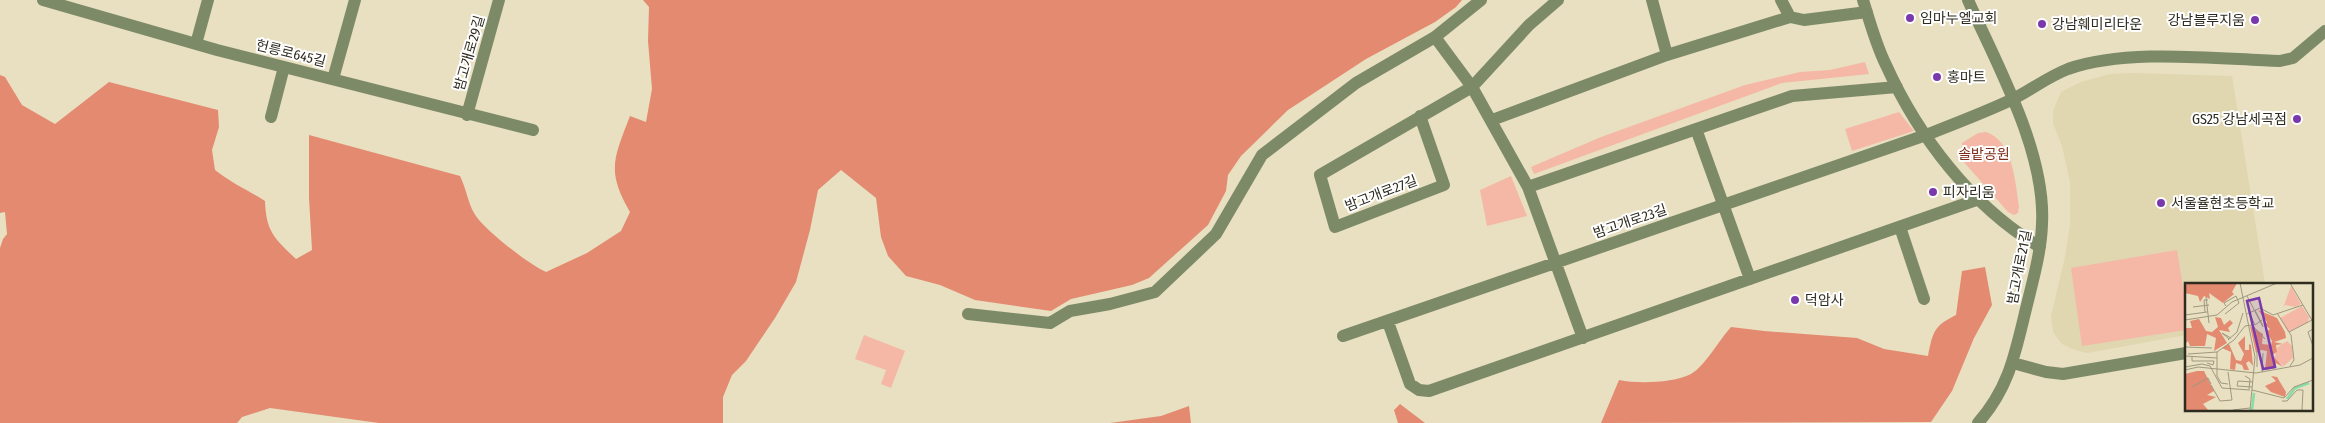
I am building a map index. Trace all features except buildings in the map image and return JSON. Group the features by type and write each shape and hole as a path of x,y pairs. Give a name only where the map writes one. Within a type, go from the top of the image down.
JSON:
{"street":[{"name":"헌릉로645길","path":"43,0 196,44 467,115 533,130"},
{"path":"196,44 208,0"},
{"path":"333,79 355,0"},
{"name":"밤고개로29길","path":"467,115 499,0"},
{"path":"968,314 1050,323 1070,310 1110,304 1155,292 1216,234 1262,155 1356,83 1435,37 1481,0"},
{"name":"밤고개로27길","path":"1420,116 1444,185 1335,227 1320,175 1420,116 1472,87 1529,25 1558,0"},
{"path":"1652,0 1667,55"},
{"path":"1781,0 1790,18"},
{"name":"밤고개로21길","path":"1968,0 2012,99 2038,173 2042,199 2040,247 2013,363 1998,397 1978,423"},
{"path":"1492,120 1667,55 1790,18 1804,20 1865,6 1885,64 1926,135 1957,177 1979,200 2012,230 2040,247"},
{"name":"밤고개로23길","path":"1343,336 1926,135 2012,99 2068,69 2110,59 2166,57 2280,61 2294,58 2325,30"},
{"path":"1435,37 1472,87 1528,187 1583,338"},
{"path":"270,117 284,67"},
{"path":"1528,187 1792,96 1897,87"},
{"path":"1696,129 1750,279"},
{"path":"1388,322 1410,384 1419,390 1429,390 1979,200"},
{"path":"1900,227 1924,300"},
{"path":"2013,363 2046,372 2063,374 2185,353"}],"shaded area":[{"path":"643,0 1462,0 1456,7 1435,22 1366,59 1288,110 1241,156 1228,175 1226,191 1208,225 1149,278 1132,285 1071,299 1051,311 975,300 940,285 906,276 888,256 881,237 876,198 841,170 818,190 810,230 796,282 775,318 746,361 732,375 723,397 723,423 379,423 270,408 242,417 237,423 0,423 0,248 7,234 5,212 0,213 0,75 5,77 22,105 55,124 109,82 218,110 219,127 212,150 215,170 265,201 267,220 273,234 282,246 296,259 312,250 309,198 309,135 460,176 472,209 479,220 507,245 546,272 587,253 621,231 630,212 618,186 615,164 630,116 646,122 652,89 648,41 649,7"},
{"name":"서울율현초등학교","path":"2110,74 2232,76 2265,283 2185,283 2185,335 2087,353 2062,344 2053,332 2051,316 2065,257 2070,225 2070,182 2062,146 2053,123 2053,111 2061,92 2081,82"},
{"path":"1985,267 1992,305 1974,338 1952,391 1931,422 1601,423 1619,380 1655,382 1691,374 1707,359 1731,327 1857,338 1884,349 1928,356 1931,341 1936,330 1956,315 1962,271"},
{"path":"1400,404 1425,423 1398,423 1394,410"},
{"path":"1189,406 1191,423 1110,423 1161,416"}],"green space":[{"path":"1865,62 1869,74 1782,83 1534,174 1531,167 1601,137 1745,85 1800,72 1830,70"},
{"path":"1899,112 1914,131 1852,151 1845,129"},
{"name":"솔밭공원","path":"1986,132 2002,144 2011,163 2019,206 2018,213 2014,215 2008,212 1962,160 1962,143 1978,133"},
{"path":"1511,176 1527,216 1487,226 1480,190"},
{"path":"2177,250 2185,300 2185,330 2082,346 2071,268"},
{"path":"864,335 905,351 891,388 881,384 886,370 855,359"}],"place":[{"name":"임마누엘교회","path":"1910,18"},
{"name":"강남블루지움","path":"2255,20"},
{"name":"강남훼미리타운","path":"2042,24"},
{"name":"홍마트","path":"1937,77"},
{"name":"GS25 강남세곡점","path":"2297,119"},
{"name":"피자리움","path":"1933,192"},
{"name":"서울율현초등학교","path":"2161,203"},
{"name":"덕암사","path":"1795,300"}]}
